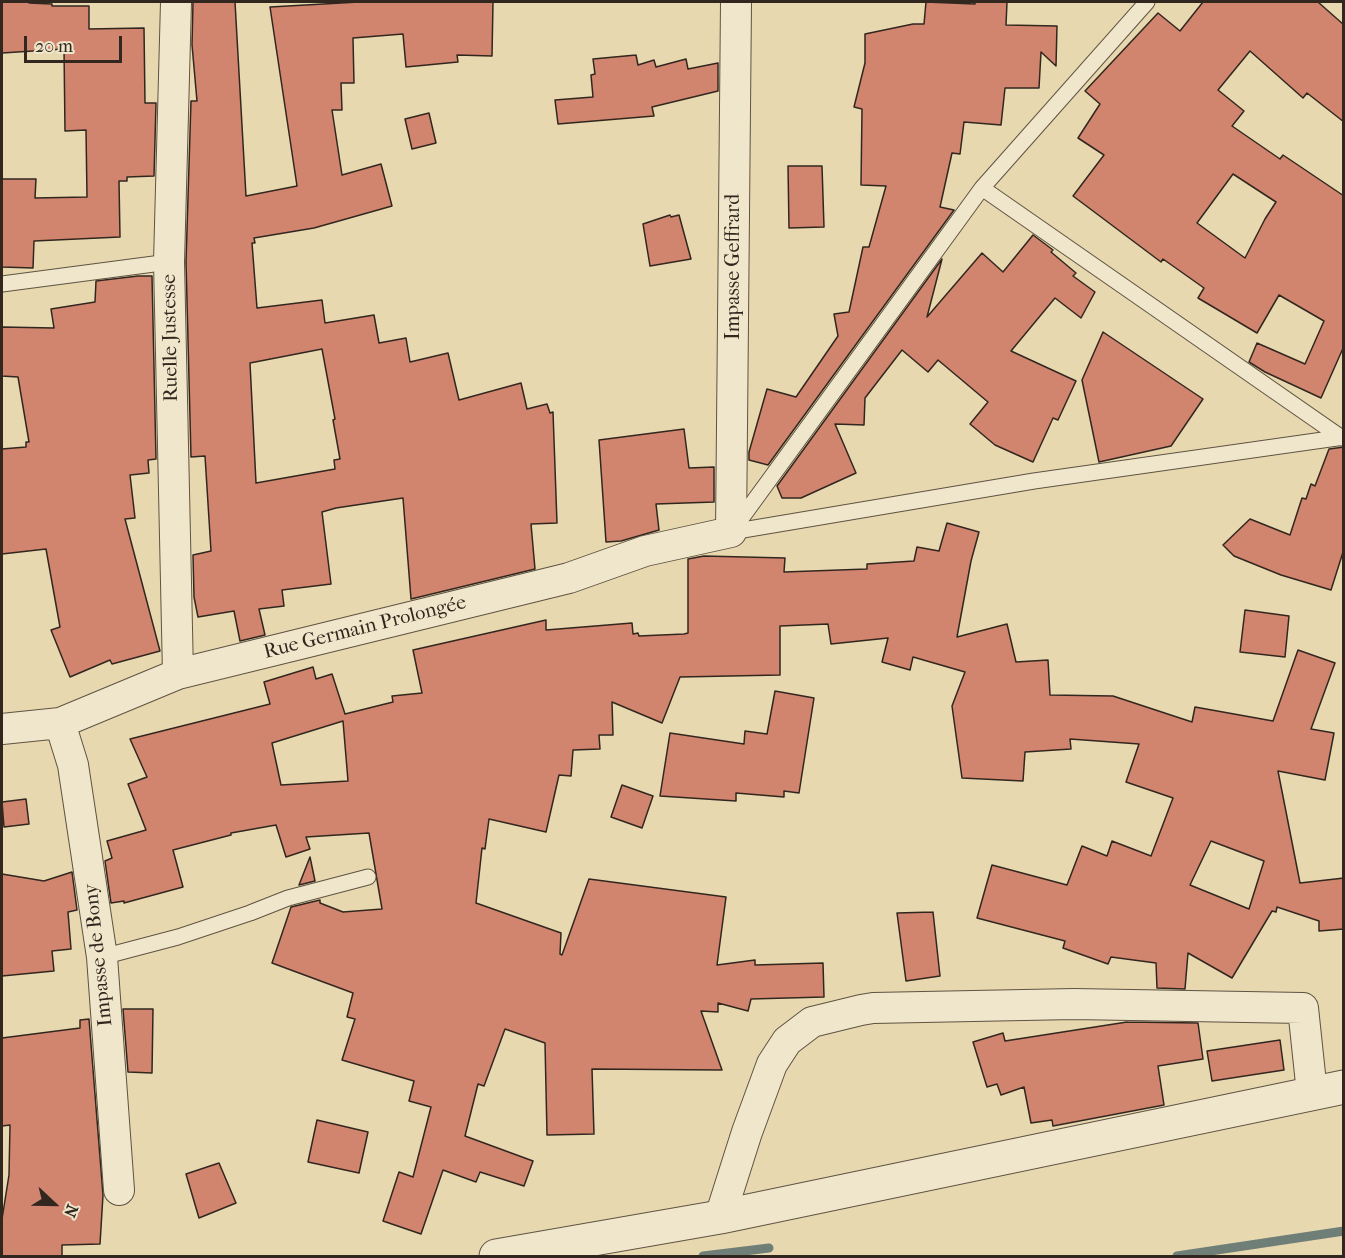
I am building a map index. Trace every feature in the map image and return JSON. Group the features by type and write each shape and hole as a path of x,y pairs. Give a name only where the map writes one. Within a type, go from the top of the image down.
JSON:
{"street":[{"name":"Ruelle Justesse","path":"176,2 169,262 178,674"},
{"name":"Impasse Geffrard","path":"731,532 736,2"},
{"name":"Rue Germain Prolongée","path":"2,729 60,723 178,674 569,578 645,550 731,532"},
{"name":"Impasse de Bony","path":"60,723 73,765 102,957 119,1190"},
{"path":"496,1257 720,1217 1328,1090 1303,1008 1074,1004 861,1010 812,1022 787,1041 772,1064 720,1217"}],"lane":[{"path":"731,532 982,188 1147,2"},
{"path":"982,188 1343,438"},
{"path":"2,284 169,262"},
{"path":"731,532 1034,480 1343,438"},
{"path":"102,957 178,937 250,914 288,898 368,877"}],"building":[{"path":"2,2 89,6 89,29 144,28 145,103 156,103 154,176 127,177 127,181 119,181 120,237 34,241 33,268 2,267 2,179 36,179 35,198 87,197 86,130 65,131 64,49 2,53"},
{"path":"193,2 235,2 246,196 297,186 270,7 359,2 493,2 492,56 457,55 458,62 406,67 403,34 353,38 354,83 341,83 342,110 332,110 342,175 381,164 392,206 314,228 254,238 255,243 252,243 257,308 322,300 325,323 374,315 379,343 406,338 410,362 448,353 459,400 521,383 527,409 547,404 550,413 553,412 557,523 531,524 535,569 411,599 403,498 322,512 331,584 282,590 284,606 259,609 265,635 240,641 234,611 198,617 194,597 193,555 211,551 205,456 191,457 186,262 191,101 197,101 192,45","holes":["322,349 335,419 333,420 340,459 334,460 335,469 256,483 250,363"]},
{"path":"926,2 975,4 975,2 1007,2 1006,25 1057,26 1056,66 1041,52 1039,88 1005,88 1001,125 964,122 960,154 952,153 940,207 954,210 768,465 749,460 749,452 767,389 796,397 838,336 834,314 849,312 863,247 869,247 886,186 861,185 862,109 854,107 865,63 865,34 913,24 924,24"},
{"path":"1203,2 1318,2 1344,25 1344,122 1307,93 1303,98 1250,51 1218,90 1244,111 1232,126 1280,159 1283,155 1344,196 1344,346 1321,398 1249,362 1257,343 1305,364 1324,321 1279,295 1257,333 1198,298 1204,288 1163,259 1161,262 1073,196 1104,155 1078,138 1100,104 1085,91 1158,13 1180,31","holes":["1233,174 1276,202 1245,258 1197,223"]},
{"path":"636,55 638,65 654,60 656,67 686,59 688,69 718,63 718,91 652,107 654,116 558,124 555,100 593,97 591,75 595,74 593,59"},
{"path":"429,113 436,143 412,149 405,119"},
{"path":"788,166 822,166 824,227 789,228"},
{"path":"670,215 671,217 679,215 691,259 650,266 643,224"},
{"path":"1033,235 1053,250 1051,252 1076,273 1073,276 1095,292 1081,318 1055,298 1011,351 1076,381 1058,420 1053,418 1033,462 995,445 970,424 988,402 938,360 928,372 902,350 865,398 864,425 835,424 856,473 801,498 782,498 777,486 942,259 927,317 982,253 1003,272"},
{"path":"152,276 156,459 148,460 149,473 130,475 135,518 125,519 160,651 112,664 110,660 70,677 51,630 60,627 46,549 2,554 2,449 26,447 26,442 29,442 18,377 2,376 2,327 54,328 51,309 95,302 96,281"},
{"path":"1103,332 1203,399 1171,446 1099,462 1082,380"},
{"path":"684,429 689,468 714,467 714,502 656,504 659,530 621,541 606,542 599,440"},
{"path":"1344,447 1344,549 1331,590 1281,575 1234,556 1223,545 1250,519 1290,535 1302,498 1306,499 1311,484 1315,486 1329,449"},
{"path":"947,523 979,532 971,561 957,637 1007,624 1016,662 1048,660 1050,695 1113,696 1192,722 1195,707 1273,721 1298,650 1335,663 1311,729 1334,733 1325,780 1278,771 1300,883 1344,878 1344,929 1319,931 1319,921 1277,907 1276,912 1272,911 1232,978 1188,953 1185,989 1157,988 1156,963 1111,957 1108,964 1063,948 1065,941 977,918 992,865 1067,885 1082,846 1107,856 1112,841 1151,856 1173,798 1126,782 1139,744 1070,739 1071,749 1025,752 1023,781 962,778 952,706 965,672 913,657 910,670 882,662 888,638 831,644 828,624 780,626 780,675 680,677 662,723 612,702 613,735 599,735 600,749 573,750 571,776 559,775 546,832 489,819 485,849 482,848 476,903 561,933 560,954 562,955 589,879 726,897 717,965 755,960 755,965 823,963 824,997 751,999 748,1011 718,1003 718,1012 701,1011 722,1070 592,1069 594,1134 547,1135 545,1043 505,1029 484,1086 478,1084 465,1136 533,1161 524,1186 480,1172 476,1182 443,1170 421,1234 383,1221 399,1172 413,1177 431,1107 409,1101 414,1081 342,1060 355,1019 347,1017 353,993 272,963 291,907 320,900 320,903 343,912 382,909 369,833 306,837 310,849 286,857 276,825 231,833 231,835 173,850 183,887 124,903 124,901 111,903 105,861 112,858 107,841 146,830 128,784 147,777 130,739 270,704 264,682 313,667 316,679 332,674 345,714 393,702 392,696 422,693 413,650 546,620 546,630 632,623 633,634 638,633 639,636 688,633 688,559 704,556 785,558 784,572 867,569 867,564 914,561 917,547 939,551","holes":["343,721 348,781 281,785 272,743","1211,841 1264,861 1249,909 1190,885"]},
{"path":"1245,610 1289,616 1285,657 1240,652"},
{"path":"775,691 814,698 799,793 784,791 784,797 736,793 736,801 660,796 670,733 744,744 745,731 767,734"},
{"path":"622,785 653,796 642,828 611,817"},
{"path":"26,799 29,824 4,827 2,802"},
{"path":"310,857 315,881 299,885"},
{"path":"72,872 77,910 68,912 71,949 52,951 54,971 2,976 2,874 44,881"},
{"path":"933,912 940,976 906,981 897,913"},
{"path":"123,1009 153,1009 152,1073 128,1072"},
{"path":"89,1019 103,1195 100,1244 62,1245 62,1257 2,1257 2,1219 9,1175 10,1125 2,1126 2,1038 80,1028 80,1020"},
{"path":"1127,1022 1198,1023 1203,1059 1158,1066 1164,1105 1053,1126 1052,1120 1031,1123 1024,1087 1001,1095 997,1084 987,1087 973,1042 1003,1033 1005,1041"},
{"path":"1280,1040 1284,1070 1212,1081 1207,1051"},
{"path":"317,1120 368,1132 359,1173 308,1162"},
{"path":"219,1163 236,1203 199,1218 186,1174"}],"waterway":[{"path":"1177,1256 1344,1231"},
{"path":"703,1256 769,1248"}]}
